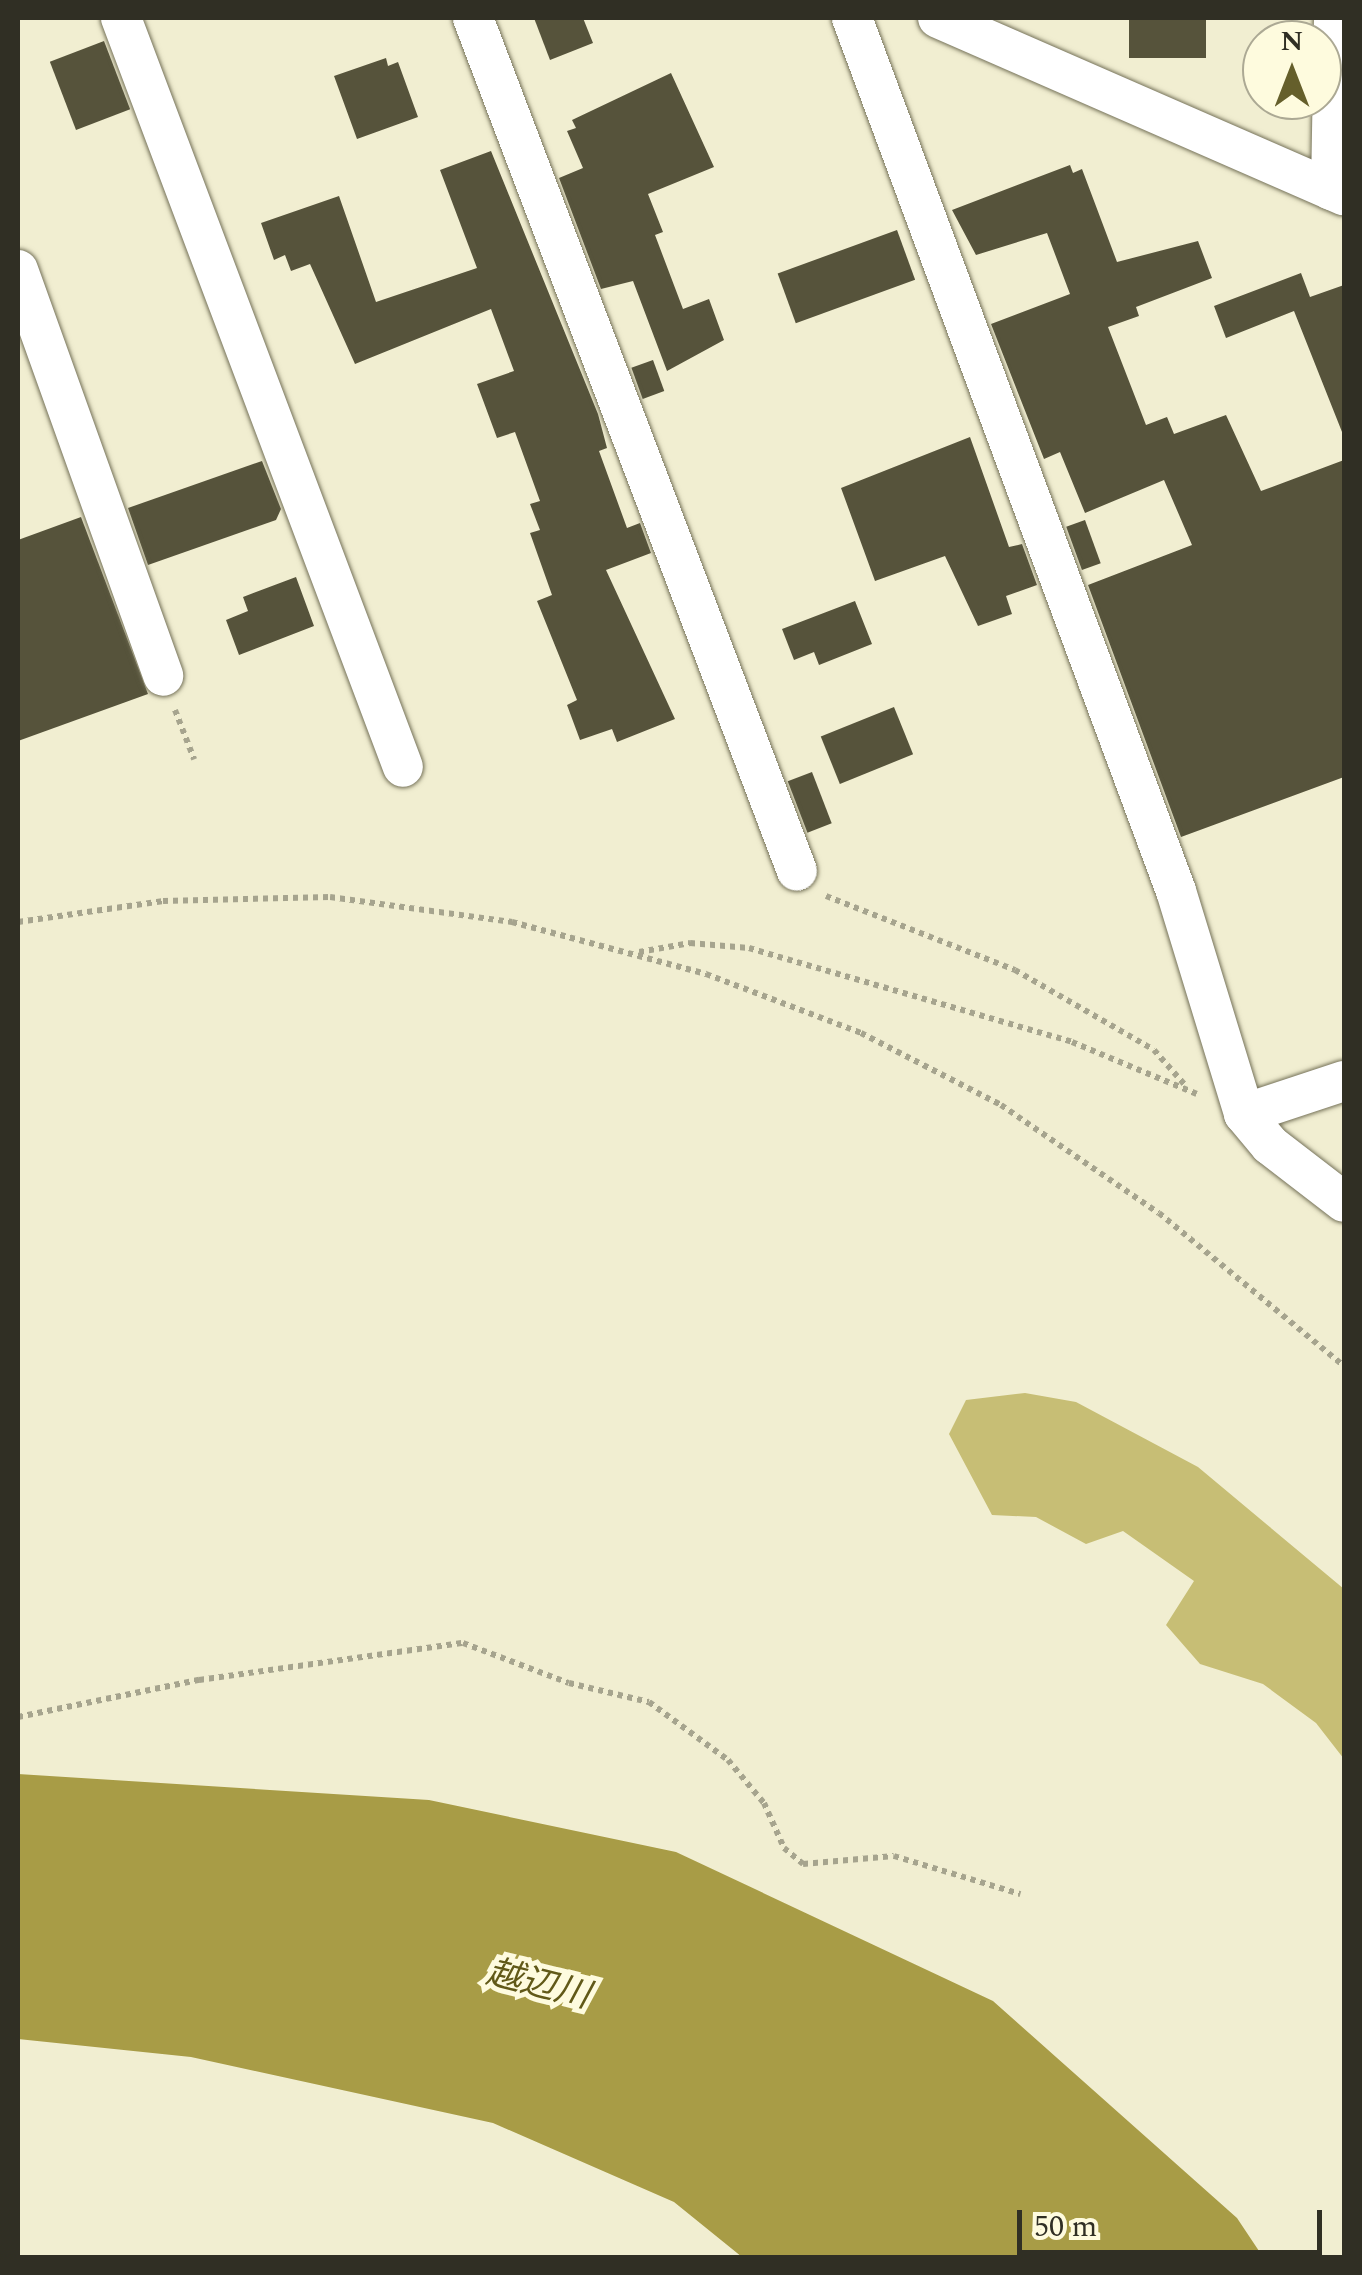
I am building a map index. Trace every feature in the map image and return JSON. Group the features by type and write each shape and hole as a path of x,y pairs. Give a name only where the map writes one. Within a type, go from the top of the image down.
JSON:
{"street":[{"path":"121,18 313,542 327,558 404,767"},
{"path":"473,18 797,871"},
{"path":"852,18 1176,891 1244,1114 1270,1145 1344,1202"},
{"path":"938,18 1338,192 1334,18"},
{"path":"18,270 162,676"},
{"path":"1244,1114 1344,1081"}],"path":[{"path":"162,676 194,759"},
{"path":"797,871 823,895 1016,970 1154,1050 1190,1091"},
{"path":"18,922 163,901 330,898 454,911 636,952 861,1033 1001,1106 1159,1213 1344,1366"},
{"path":"636,952 690,943 749,948 1072,1042 1244,1114"},
{"path":"18,1717 199,1680 462,1643 569,1683 649,1702 728,1760 764,1802 784,1848 803,1864 894,1856 1020,1894"}],"shaded area":[{"path":"1025,1393 1076,1402 1198,1467 1344,1589 1344,1759 1316,1723 1263,1684 1200,1664 1166,1625 1194,1581 1123,1531 1086,1544 1036,1517 992,1515 949,1434 966,1400"}],"water":[{"name":"越辺川","path":"18,1774 429,1800 676,1852 993,2001 1237,2218 1263,2257 742,2257 674,2202 493,2123 191,2057 18,2039"}],"building":[{"path":"534,18 583,18 593,43 550,60"},
{"path":"1129,18 1206,18 1206,58 1129,58"},
{"path":"104,41 130,109 76,130 50,62"},
{"path":"386,58 388,66 398,62 418,117 357,139 334,76"},
{"path":"671,73 714,167 648,194 663,232 655,235 683,309 709,299 724,340 667,371 633,281 601,289 559,178 583,168 567,131 576,128 572,120"},
{"path":"491,151 598,414 607,448 599,451 627,528 640,523 651,553 606,570 675,719 617,742 612,729 580,740 567,705 577,700 537,601 552,595 530,533 540,530 530,504 540,501 515,432 497,438 477,384 514,371 491,309 355,364 310,264 291,271 285,255 274,260 261,223 339,196 376,302 477,268 440,170"},
{"path":"1070,165 1073,173 1082,169 1117,262 1198,241 1212,278 1136,307 1139,316 1108,327 1146,425 1167,417 1174,434 1226,415 1261,491 1344,460 1344,777 1181,837 1088,585 1192,545 1164,480 1085,513 1060,452 1044,459 991,324 1070,294 1047,233 976,255 952,210"},
{"path":"897,230 915,280 796,323 778,273"},
{"path":"1301,273 1310,297 1344,285 1344,437 1294,311 1226,338 1214,306"},
{"path":"653,360 664,391 643,399 631,368"},
{"path":"970,437 1009,547 1022,544 1037,585 1006,596 1012,614 978,626 945,556 875,581 841,488"},
{"path":"262,461 281,509 276,520 148,565 128,508"},
{"path":"81,517 148,694 18,741 18,540"},
{"path":"1085,520 1101,563 1082,570 1066,527"},
{"path":"296,577 314,626 239,655 226,620 248,611 243,597"},
{"path":"855,601 872,644 819,665 814,652 794,660 782,629"},
{"path":"894,707 913,754 840,784 821,737"},
{"path":"812,772 832,823 807,833 788,781"}]}
